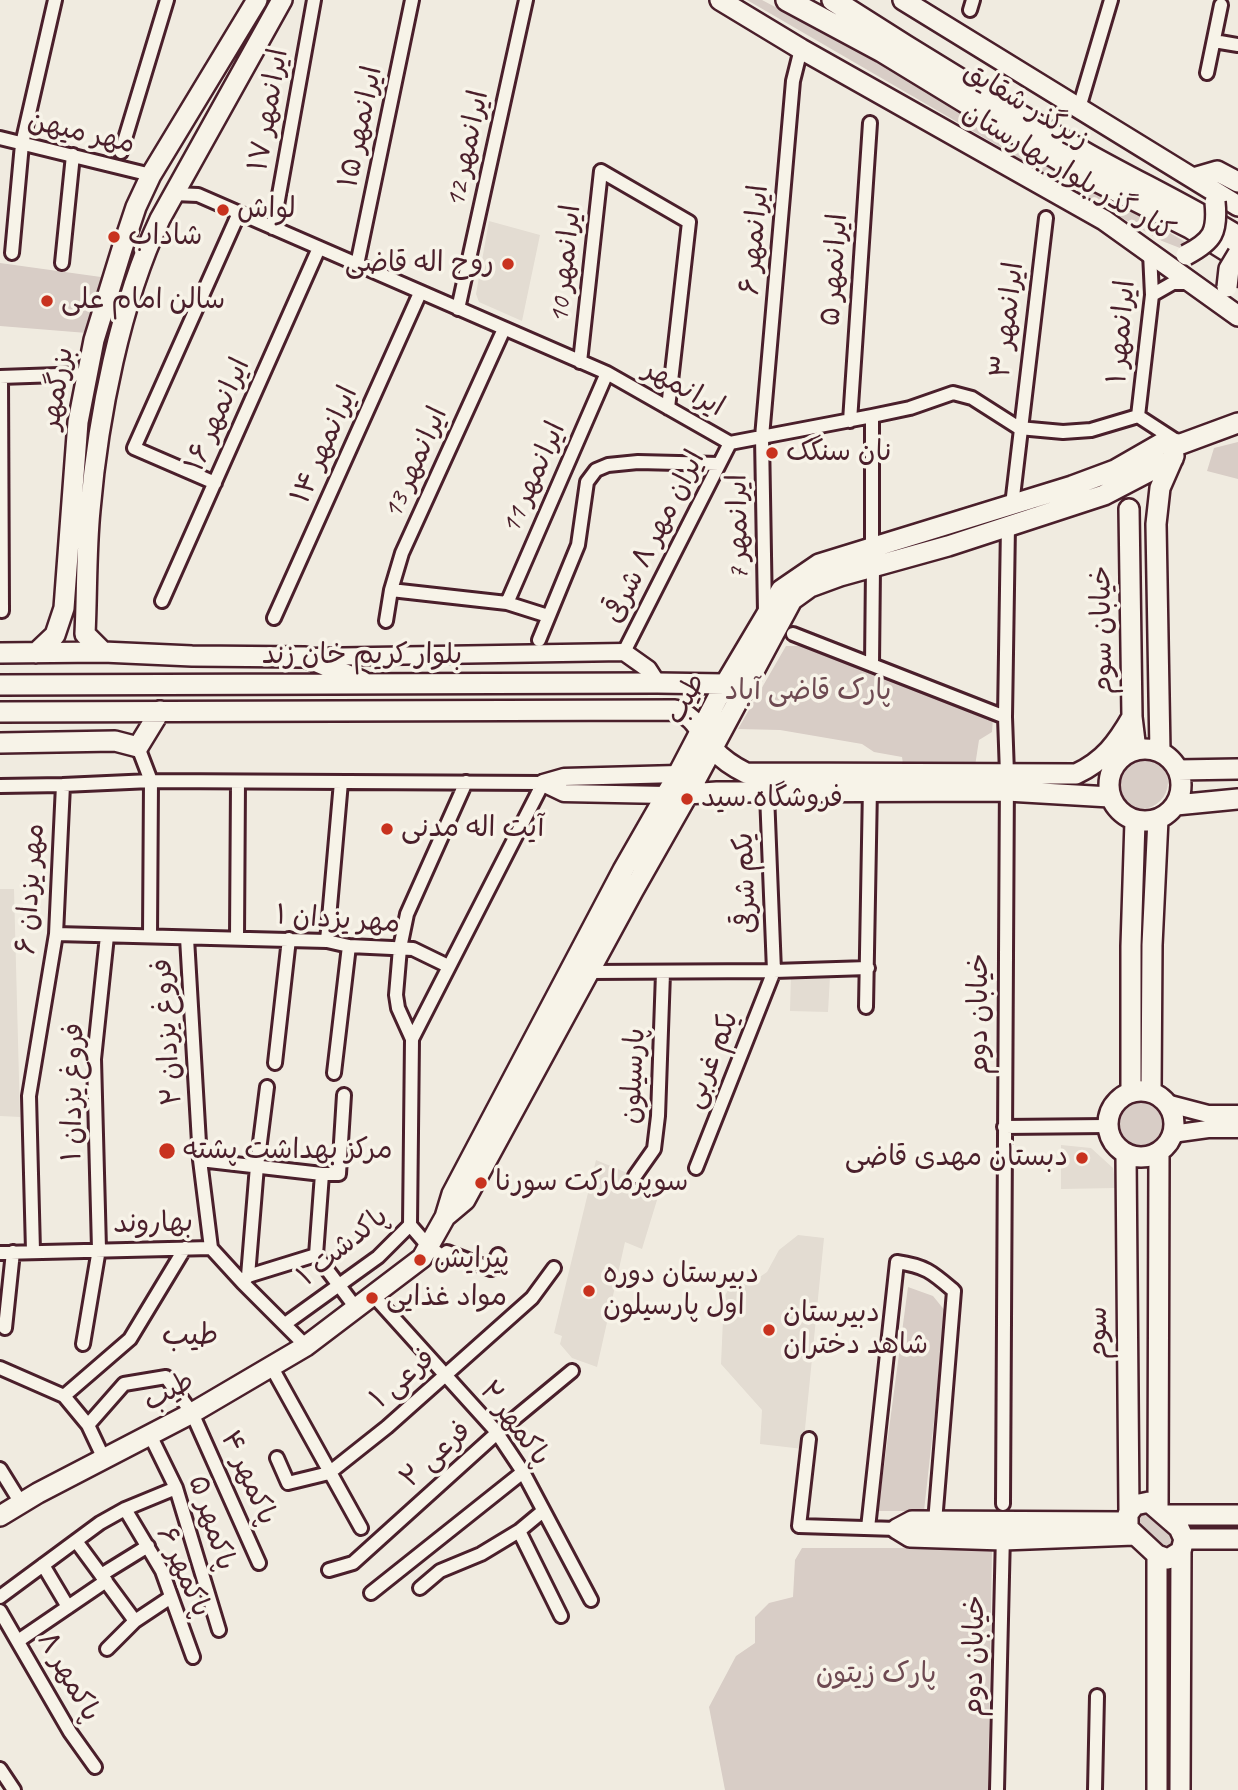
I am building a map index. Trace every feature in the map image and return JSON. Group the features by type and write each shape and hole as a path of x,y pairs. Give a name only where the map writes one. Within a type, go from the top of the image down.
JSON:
{"main road":[{"name":"بزرگمهر","path":"36,653 55,635 64,608 78,422 94,340 122,248 151,174 257,0"},
{"name":"بزرگمهر","path":"103,652 85,634 91,501 109,377 143,254 282,0"},
{"name":"کنار گذر بلوار بهارستان","path":"720,0 801,49 1104,220 1238,315"},
{"name":"زیرگذر شقایق","path":"787,0 882,51 1082,173 1190,227 1238,255"},
{"name":"زیرگذر شقایق","path":"833,0 1090,156 1238,237"},
{"path":"903,0 1238,206"},
{"path":"225,54 246,66"},
{"path":"1193,178 1217,170 1238,182"},
{"path":"1145,249 1186,255 1204,245 1213,234 1217,219 1215,202 1209,191 1193,178"},
{"path":"1238,255 1229,269 1227,287 1238,315"},
{"name":"طیب","path":"581,969 657,795 678,774 700,730 733,689 792,600 810,587 873,558 1012,505 1074,495 1104,495 1177,451 1238,423"},
{"name":"طیب","path":"0,1516 192,1413 306,1346 422,1258 445,1217 452,1194 581,969 713,749 733,689 765,615 781,590 819,564 948,546 1008,525 1074,495 1162,443 1177,451"},
{"name":"خیابان سوم","path":"1160,752 1156,524 1160,488 1177,451"},
{"path":"1104,495 1156,524"},
{"path":"71,501 91,501"},
{"name":"خیابان سوم","path":"1129,509 1132,717 1136,750"},
{"path":"1132,624 1157,625"},
{"path":"0,653 103,652 305,657 373,685"},
{"path":"664,683 677,692 677,702 671,710 688,714 713,749 746,773 870,783 1007,782 1076,774 1107,755 1132,717"},
{"name":"بلوار کریم خان زند","path":"0,685 664,683 733,689"},
{"name":"بلوار کریم خان زند","path":"0,712 671,710"},
{"path":"0,743 114,741 138,747 160,711"},
{"path":"1136,750 1160,752 1171,760 1178,770 1181,781 1176,804 1168,814 1158,820 1135,821 1124,816 1110,797 1108,785 1116,763 1136,750"},
{"path":"1178,770 1238,769"},
{"path":"1007,782 1110,797"},
{"path":"688,794 766,794 870,783"},
{"path":"1176,804 1238,799"},
{"path":"1149,1096 1158,820"},
{"path":"1135,821 1131,946 1149,1096 1174,1122 1172,1134 1159,1152 1148,1157 1126,1154 1116,1147 1110,1138 1108,1115 1122,1097 1149,1096"},
{"path":"1131,946 1152,945"},
{"path":"1159,1152 1158,1407 1161,1512"},
{"name":"سوم","path":"1126,1154 1130,1523"},
{"path":"1127,1286 1158,1286"},
{"path":"1128,1408 1158,1407"},
{"path":"1130,1523 1135,1505 1149,1502 1179,1528 1183,1545 1180,1790"},
{"path":"1161,1512 1238,1515"},
{"path":"897,1529 912,1521 1130,1523 1157,1555 1168,1559 1183,1545 1238,1539"},
{"path":"897,1529 910,1537 1003,1522"},
{"path":"1157,1555 1157,1790"},
{"path":"1157,1696 1180,1696"}],"street":[{"path":"12,253 22,144 55,0"},
{"path":"121,152 167,0"},
{"name":"ایرانمهر ۱۷","path":"273,228 314,0"},
{"name":"ایرانمهر ۱۵","path":"357,265 412,0"},
{"name":"ایرانمهر 12","path":"458,309 526,0"},
{"path":"1079,108 1111,0"},
{"path":"1207,74 1221,5"},
{"path":"1214,41 1238,46"},
{"name":"ایرانمهر ۶","path":"762,437 793,82 801,49"},
{"name":"ایرانمهر ۵","path":"850,421 870,123"},
{"name":"مهر میهن","path":"0,138 151,174"},
{"path":"61,263 73,155"},
{"name":"ایرانمهر 10","path":"580,362 601,171 689,222 668,408"},
{"name":"ایرانمهر","path":"174,194 198,195 607,373 730,443 910,408 953,393 972,398 1019,428 1063,432 1091,430 1138,416"},
{"path":"215,483 134,448 239,213"},
{"name":"ایرانمهر ۳","path":"1012,505 1019,428 1046,218"},
{"name":"ایرانمهر ۱۶","path":"162,601 319,248"},
{"name":"ایرانمهر ۱","path":"1138,416 1152,295 1145,249"},
{"path":"1152,295 1173,283 1193,283"},
{"name":"ایرانمهر ۱۴","path":"274,618 420,293"},
{"name":"ایرانمهر 13","path":"386,621 391,590 402,553 504,329"},
{"name":"ایرانمهر 11","path":"507,603 607,373"},
{"path":"2,611 1,377 88,374"},
{"path":"872,416 872,665"},
{"path":"1138,416 1177,451"},
{"name":"ایرانمهر 7","path":"762,437 765,615"},
{"name":"ایران مهر ٨ شرقی","path":"624,652 730,443"},
{"path":"536,647 578,545 587,482 596,470 608,465 638,462 719,464"},
{"name":"خیابان دوم","path":"997,1790 1003,1522 1008,525"},
{"path":"391,590 507,603 548,616"},
{"path":"793,634 1005,717"},
{"path":"305,657 536,647 624,652 664,683"},
{"path":"138,747 151,781 150,936"},
{"path":"412,1039 543,783 564,777 678,774"},
{"path":"651,775 657,795"},
{"name":"مهر یزدان ۶","path":"33,1251 29,1096 56,934 63,785 151,781 543,783"},
{"path":"237,938 239,782"},
{"path":"327,941 341,782"},
{"name":"پاکدشت ۱","path":"285,1324 378,1257 410,1225 412,1039 398,1008 396,995 400,948 407,914 466,782"},
{"path":"543,783 564,793 657,795"},
{"path":"866,1007 870,783"},
{"path":"0,786 63,785"},
{"name":"یکم شرقی","path":"766,794 774,971"},
{"name":"مهر یزدان ۱","path":"56,934 327,941 349,946 413,949 448,966"},
{"name":"فروغ یزدان ۱","path":"83,1344 99,1249 94,1059 107,936"},
{"name":"فروغ یزدان ۲","path":"187,938 200,1160 211,1248"},
{"path":"275,1063 289,939"},
{"path":"334,1073 349,946"},
{"path":"581,969 663,973 868,968"},
{"name":"یکم غربی","path":"696,1168 774,971"},
{"name":"پارسیلون","path":"635,1176 653,1149 658,1116 663,973"},
{"path":"267,1087 245,1279 316,1255"},
{"path":"200,1160 339,1174 344,1095"},
{"path":"1149,1096 1208,1114 1238,1114"},
{"path":"1003,1127 1107,1126"},
{"path":"1172,1134 1208,1129 1238,1129"},
{"path":"322,1174 316,1255 356,1308"},
{"path":"410,1225 429,1247 442,1256 447,1252 491,1269 498,1255"},
{"path":"64,1396 130,1339 185,1248"},
{"name":"بهاروند","path":"6,1253 211,1248 245,1279 306,1346"},
{"path":"5,1328 6,1253"},
{"path":"869,1528 897,1262 917,1264 930,1269 954,1291 935,1522"},
{"name":"فرعی ۱","path":"276,1458 288,1483 329,1473 532,1298 555,1268"},
{"name":"پاکمهر ۲","path":"373,1295 497,1433 523,1472 591,1600"},
{"path":"271,1366 361,1528"},
{"path":"0,1368 64,1396 88,1425 104,1459"},
{"name":"فرعی ۲","path":"329,1570 353,1563 497,1433 572,1371"},
{"name":"پاکمهر ۴","path":"88,1425 124,1384 166,1377 192,1413 260,1563"},
{"name":"پاکمهر ۵","path":"150,1435 176,1488 219,1630"},
{"path":"809,1438 799,1525 897,1529"},
{"path":"0,1469 21,1503"},
{"path":"371,1593 523,1472"},
{"path":"0,1597 125,1509 176,1488"},
{"name":"پاکمهر ۶","path":"125,1509 162,1571 193,1657"},
{"path":"420,1588 440,1571 481,1554 519,1531 543,1511"},
{"path":"519,1531 561,1616"},
{"path":"76,1541 135,1621"},
{"path":"18,1641 148,1546"},
{"path":"43,1565 68,1607"},
{"path":"107,1649 135,1621 171,1597"},
{"name":"پاکمهر ۸","path":"0,1611 70,1732 95,1767"},
{"path":"1095,1790 1097,1696"},
{"path":"0,1769 14,1790"}],"shaded area":[{"name":"روح اله قاضی","path":"489,221 540,235 522,321 479,302 476,294"},
{"path":"0,889 14,889 20,1117 0,1116"},
{"path":"791,975 830,976 828,1012 790,1011"},
{"name":"دبستان مهدی قاضی","path":"1061,1145 1091,1148 1113,1168 1116,1188 1061,1189"},
{"name":"دبیرستان دوره اول پارسیلون","path":"596,1160 661,1187 642,1249 625,1242 597,1367 572,1358 560,1344 562,1336 554,1333"},
{"name":"دبیرستان شاهد دختران","path":"798,1235 824,1238 803,1449 760,1444 762,1410 721,1364 724,1297 733,1282 748,1285 767,1272 779,1250"}],"green space":[{"path":"747,0 762,0 885,65 1187,243 1180,248 1162,241"},
{"name":"سالن امام علی","path":"0,263 101,277 87,333 0,326"},
{"path":"1238,442 1238,479 1207,471 1214,448"},
{"name":"پارک قاضی آباد","path":"786,646 808,646 993,718 992,732 979,740 975,766 903,764 902,757 874,752 862,744 780,730 738,729"},
{"path":"1146,755 1156,759 1164,767 1168,782 1164,797 1156,805 1136,809 1126,805 1118,797 1114,777 1118,767 1126,759"},
{"path":"1143,1097 1161,1104 1168,1122 1161,1140 1143,1147 1125,1140 1118,1122 1125,1104"},
{"path":"908,1287 933,1296 946,1312 924,1511 878,1511"},
{"path":"1152,1510 1177,1534 1173,1547 1160,1550 1136,1525 1140,1512"},
{"name":"پارک زیتون","path":"802,1548 992,1548 988,1790 725,1790 709,1707 736,1656 755,1643 755,1617 769,1603 793,1597 795,1560"}],"place":[{"name":"لواش","path":"223,210"},
{"name":"شاداب","path":"114,237"},
{"name":"روح اله قاضی","path":"508,264"},
{"name":"سالن امام علی","path":"47,301"},
{"name":"نان سنگک","path":"772,453"},
{"name":"فروشگاه سید","path":"687,799"},
{"name":"آیت اله مدنی","path":"387,829"},
{"name":"مرکز بهداشت پشته","path":"167,1151"},
{"name":"دبستان مهدی قاضی","path":"1082,1158"},
{"name":"سوپرمارکت سورنا","path":"481,1183"},
{"name":"پیرایش","path":"420,1260"},
{"name":"دبیرستان دوره اول پارسیلون","path":"589,1291"},
{"name":"مواد غذایی","path":"372,1298"},
{"name":"دبیرستان شاهد دختران","path":"769,1330"}],"district":[{"name":"طیب","path":"190,1336"}]}
